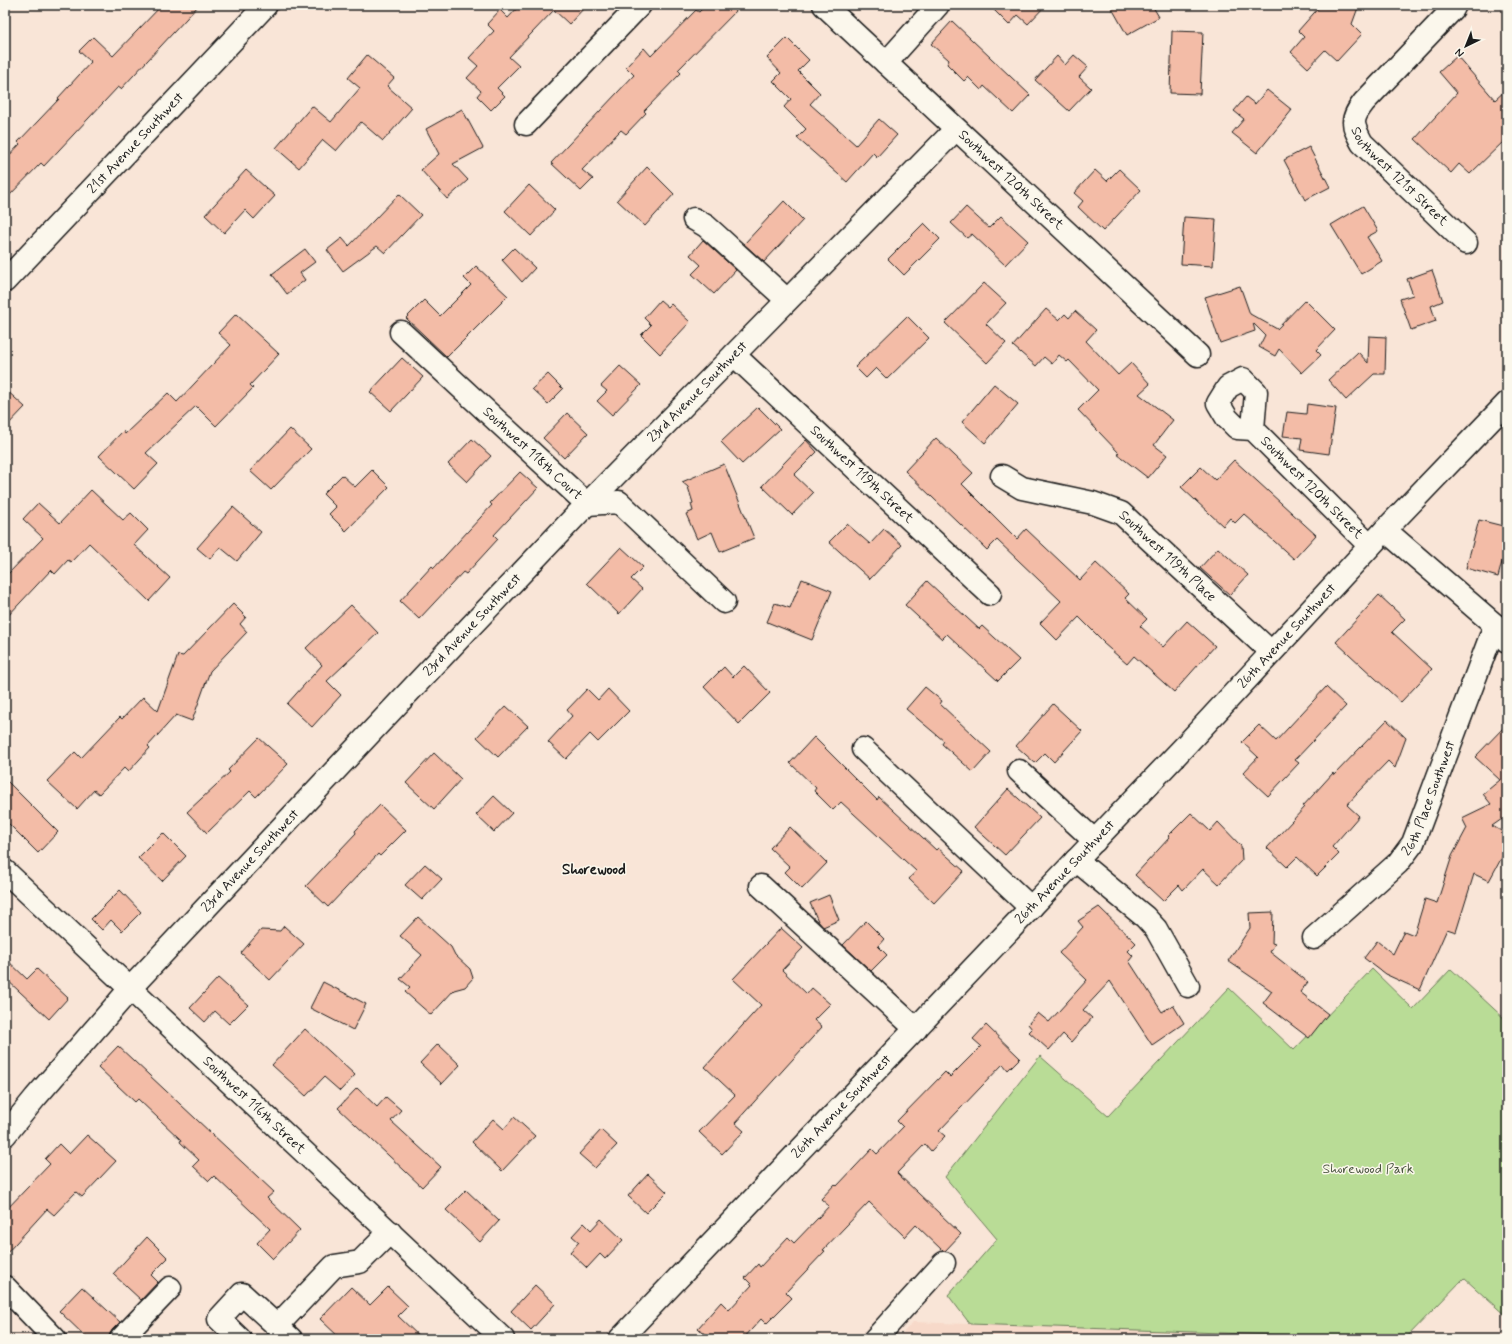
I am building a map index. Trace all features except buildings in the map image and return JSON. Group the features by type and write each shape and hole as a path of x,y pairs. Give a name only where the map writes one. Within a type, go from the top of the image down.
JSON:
{"street":[{"name":"21st Avenue Southwest","path":"5,281 266,5"},
{"path":"526,124 640,5"},
{"name":"Southwest 120th Street","path":"824,5 1198,354"},
{"path":"886,63 938,5"},
{"name":"Southwest 121st Street","path":"1456,5 1364,102 1355,113 1353,122 1362,143 1466,243"},
{"name":"23rd Avenue Southwest","path":"5,1135 35,1098 130,989 587,504 956,129"},
{"path":"694,219 706,226 787,300"},
{"name":"Southwest 118th Court","path":"401,332 587,504 619,502 724,602"},
{"name":"Southwest 119th Street","path":"734,355 990,594"},
{"name":"26th Avenue Southwest","path":"620,1339 1095,841 1378,538 1507,403"},
{"name":"Southwest 120th Street","path":"1253,429 1378,538 1501,633"},
{"name":"Southwest 119th Place","path":"1002,476 1022,488 1093,503 1121,513 1271,652"},
{"name":"26th Place Southwest","path":"1314,938 1398,863 1413,843 1501,633"},
{"path":"863,749 1031,908"},
{"path":"1019,771 1095,841"},
{"path":"1076,860 1145,916 1156,929 1188,986"},
{"name":"Southwest 116th Street","path":"5,871 503,1339"},
{"path":"761,886 916,1029"},
{"path":"240,1339 219,1319 242,1294 284,1332 334,1266 360,1262 390,1232"},
{"path":"875,1339 944,1263"},
{"path":"5,1287 54,1339"},
{"path":"121,1339 170,1288"}],"shaded area":[{"path":"913,1322 1305,1336 1308,1339 897,1339"}],"green space":[{"name":"Shorewood Park","path":"1372,969 1413,1009 1451,969 1507,1021 1507,1317 1464,1278 1405,1339 1308,1339 1305,1336 970,1324 948,1295 997,1239 945,1177 1040,1056 1108,1116 1229,988 1294,1050"}],"district":[{"name":"Shorewood","path":"594,870"}]}
